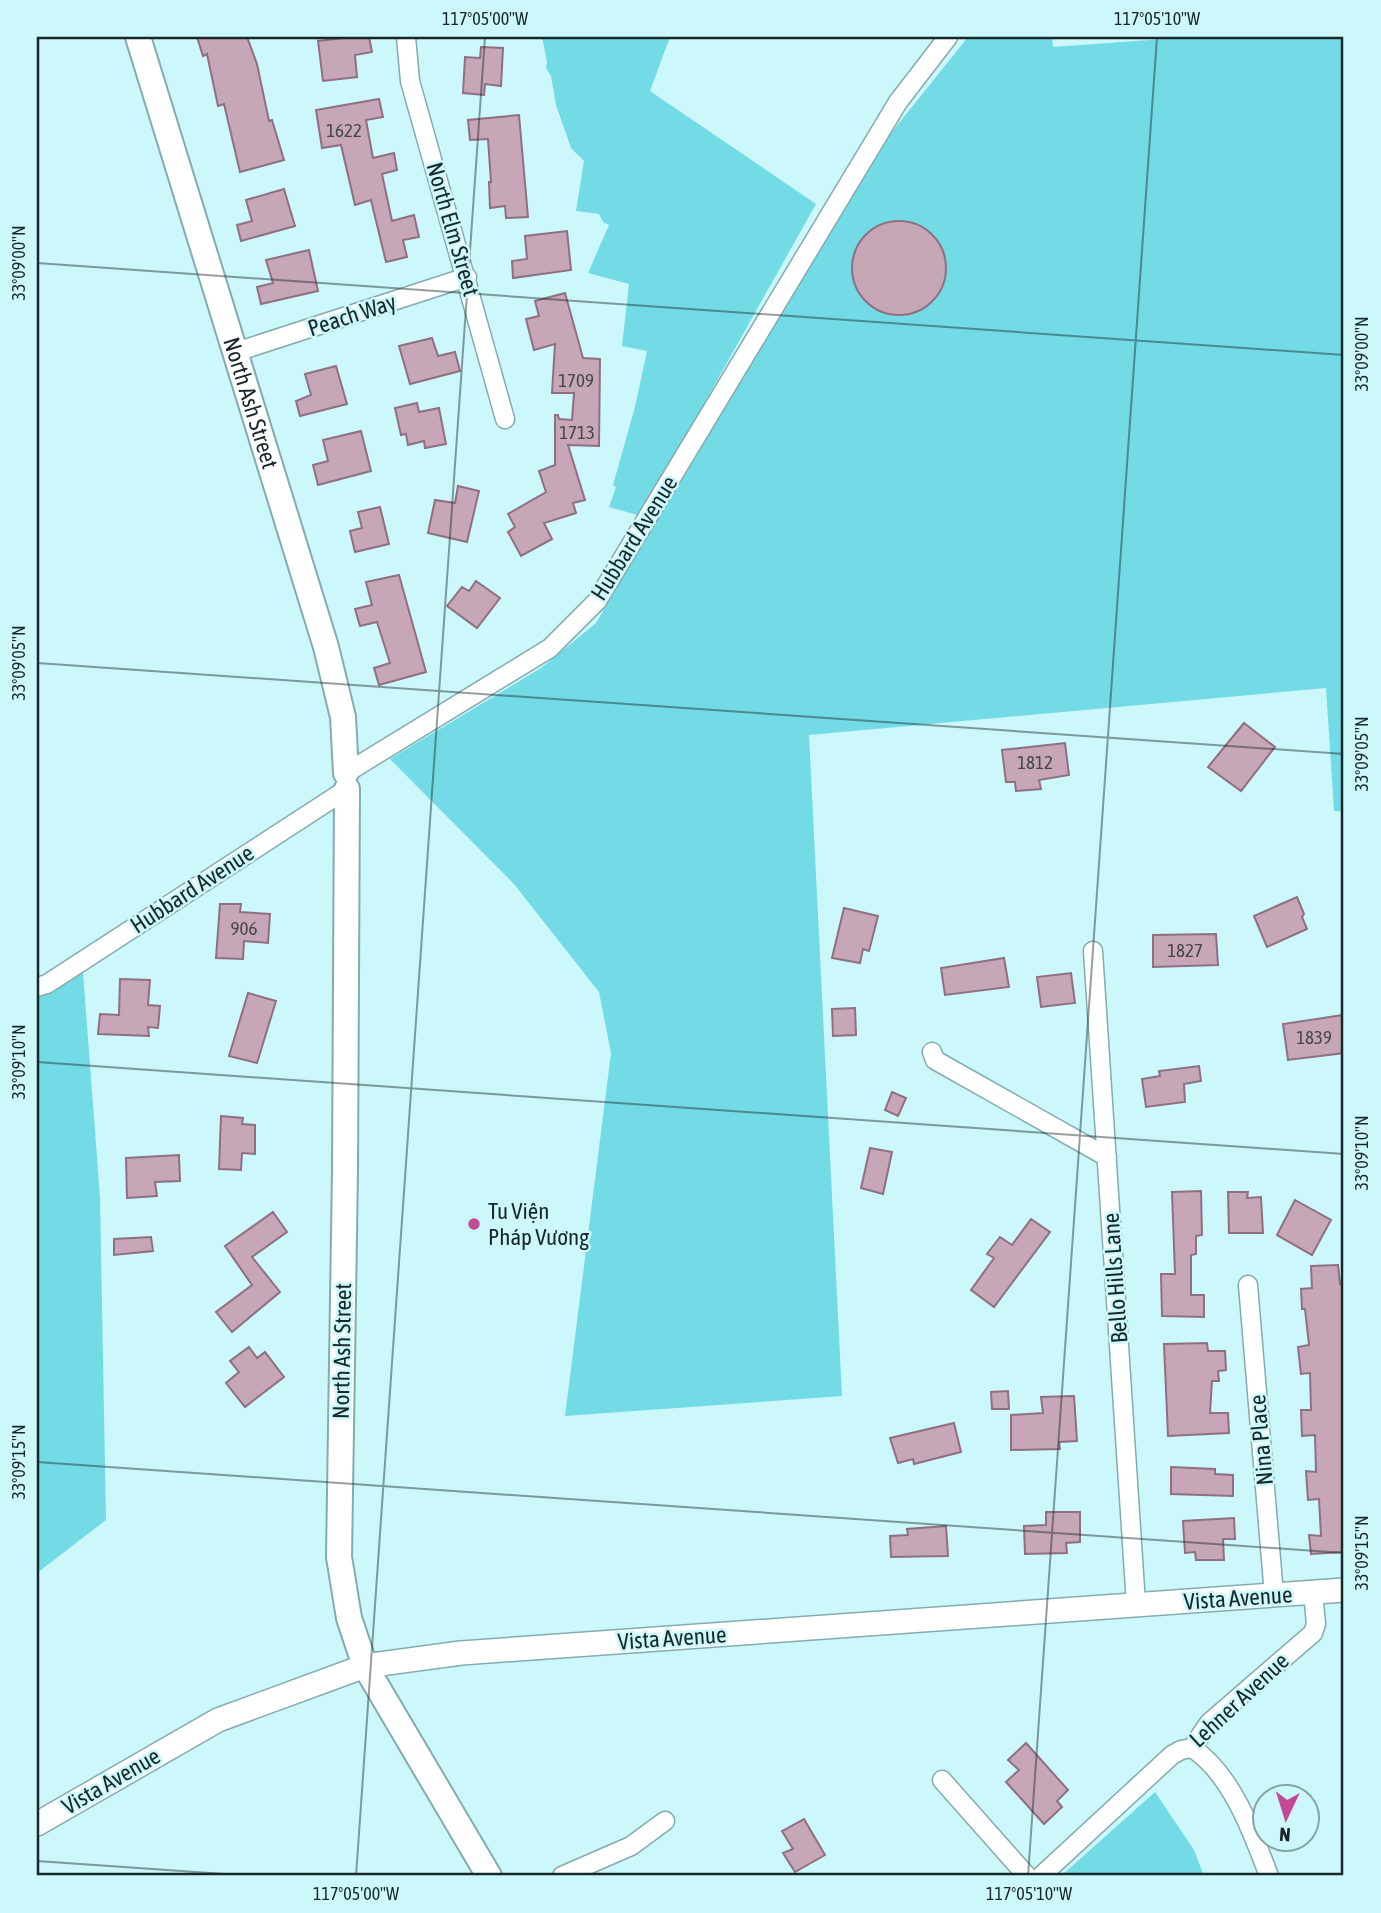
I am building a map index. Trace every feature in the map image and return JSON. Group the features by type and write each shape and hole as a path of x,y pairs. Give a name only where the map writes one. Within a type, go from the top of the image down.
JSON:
{"main road":[{"name":"North Ash Street","path":"138,37 326,647 343,717 346,781 345,1170 339,1557 349,1618 365,1666 489,1876"}],"street":[{"name":"North Elm Street","path":"406,37 410,81 505,419"},
{"name":"Hubbard Avenue","path":"37,987 47,984 346,781 550,649 597,601 898,102 948,37"},
{"name":"Peach Way","path":"236,352 467,277"},
{"name":"Bello Hills Lane","path":"1093,951 1136,1604"},
{"path":"932,1052 935,1060 1107,1157"},
{"name":"Nina Place","path":"1248,1285 1274,1595"},
{"name":"Vista Avenue","path":"37,1824 218,1720 365,1666 474,1652 1344,1590"},
{"name":"Lehner Avenue","path":"1041,1876 1172,1755 1192,1748 1209,1723 1313,1633 1316,1624 1313,1592"},
{"path":"1192,1748 1208,1758 1215,1767 1248,1823 1269,1876"},
{"path":"942,1780 1027,1876"},
{"path":"562,1876 631,1846 665,1821"}],"shaded area":[{"path":"542,37 670,37 650,91 816,204 641,516 609,507 647,351 622,346 629,284 588,273 609,225 603,222 599,214 576,211 584,161 571,148 556,105 551,76 546,68"},
{"path":"968,37 1052,37 1053,47 1191,37 1344,37 1344,811 1334,811 1326,688 809,735 842,1396 565,1416 611,1053 599,992 514,884 390,759 541,668 596,623 871,158"},
{"path":"83,972 100,1197 106,1520 37,1573 37,996"},
{"path":"1155,1792 1194,1850 1204,1876 1061,1876"}],"building":[{"path":"197,37 247,37 257,64 269,121 272,120 284,160 240,172 224,104 218,106 207,54 203,56"},
{"path":"369,37 372,52 355,55 357,77 323,81 318,41"},
{"path":"481,47 503,48 501,86 485,84 484,95 463,93 465,57 480,58"},
{"path":"379,99 383,117 366,120 373,158 394,153 397,170 382,174 392,221 414,215 419,237 403,240 407,257 386,262 371,200 355,205 341,145 322,148 316,110"},
{"path":"519,115 528,217 506,218 505,206 490,208 488,139 470,140 468,120"},
{"path":"284,189 295,226 241,241 237,225 252,221 246,200"},
{"path":"899,221 917,224 932,235 943,250 946,268 943,286 932,301 917,312 899,315 881,312 866,301 855,286 852,268 855,250 866,235 881,224"},
{"path":"567,231 571,270 513,278 512,261 527,259 525,236"},
{"path":"309,250 318,291 261,304 257,287 273,283 266,260"},
{"path":"565,293 583,358 600,359 599,446 568,445 585,500 573,503 576,513 544,523 552,539 521,556 508,532 515,527 508,514 546,492 539,471 555,465 555,415 558,415 559,419 572,420 574,393 552,393 555,344 534,350 526,319 539,316 535,301"},
{"path":"432,338 438,356 455,352 460,371 410,384 399,346"},
{"path":"336,366 347,404 300,416 296,401 311,395 305,374"},
{"path":"417,403 419,412 439,408 446,444 425,448 424,441 408,445 406,434 401,435 395,408"},
{"path":"361,431 371,471 318,485 313,465 328,461 323,440"},
{"path":"458,486 479,491 467,542 428,533 435,500 455,503"},
{"path":"380,507 389,544 355,552 350,531 362,528 358,512"},
{"path":"399,575 426,672 379,685 374,668 390,663 377,622 360,626 355,609 372,605 366,582"},
{"path":"476,581 500,598 477,628 447,606 462,587 469,591"},
{"path":"1244,723 1275,747 1241,791 1208,767"},
{"path":"1065,743 1069,775 1039,780 1041,789 1016,791 1015,782 1006,782 1002,750"},
{"path":"1297,897 1307,929 1267,947 1254,916"},
{"path":"220,904 241,904 240,912 270,914 268,943 244,941 243,959 216,958"},
{"path":"844,908 878,916 869,951 863,949 860,963 832,958"},
{"path":"1216,934 1218,965 1153,967 1153,935"},
{"path":"1004,958 1009,987 945,995 941,968"},
{"path":"1071,973 1075,1003 1041,1007 1037,977"},
{"path":"120,979 150,980 148,1005 160,1006 158,1028 148,1027 149,1036 98,1034 100,1014 119,1015"},
{"path":"248,993 276,1001 257,1063 229,1056"},
{"path":"855,1008 856,1035 833,1036 832,1009"},
{"path":"1343,1015 1344,1053 1288,1060 1283,1024"},
{"path":"1199,1066 1201,1081 1184,1084 1185,1102 1146,1107 1142,1079 1160,1076 1159,1071"},
{"path":"892,1092 906,1098 898,1116 885,1110"},
{"path":"221,1116 243,1118 242,1124 255,1125 255,1154 242,1153 241,1170 219,1169"},
{"path":"870,1148 892,1152 883,1194 861,1188"},
{"path":"179,1155 180,1181 155,1182 157,1196 127,1198 126,1158"},
{"path":"1201,1191 1202,1235 1196,1236 1196,1254 1191,1255 1191,1295 1204,1295 1204,1317 1162,1316 1161,1274 1175,1274 1172,1192"},
{"path":"1228,1192 1248,1192 1247,1198 1261,1197 1263,1233 1229,1233"},
{"path":"1295,1200 1331,1220 1312,1255 1277,1235"},
{"path":"273,1212 287,1232 252,1257 280,1292 232,1332 216,1312 252,1285 225,1246"},
{"path":"1031,1219 1050,1232 994,1307 971,1290 994,1258 987,1254 1000,1237 1012,1245"},
{"path":"151,1237 153,1251 114,1255 114,1239"},
{"path":"1338,1265 1340,1284 1344,1284 1344,1552 1311,1554 1309,1535 1321,1536 1319,1499 1308,1500 1306,1471 1316,1472 1315,1435 1302,1436 1301,1410 1311,1410 1310,1373 1301,1374 1298,1347 1309,1345 1301,1289 1312,1288 1311,1266"},
{"path":"1207,1343 1208,1351 1225,1351 1226,1370 1218,1371 1219,1381 1212,1381 1210,1413 1228,1413 1229,1433 1168,1436 1164,1344"},
{"path":"249,1347 257,1358 265,1352 284,1377 245,1407 226,1383 239,1372 230,1361"},
{"path":"1008,1391 1009,1409 992,1409 991,1392"},
{"path":"1074,1396 1077,1441 1059,1442 1060,1449 1011,1450 1011,1415 1043,1413 1041,1397"},
{"path":"954,1423 961,1452 914,1464 913,1459 898,1463 890,1438"},
{"path":"1171,1467 1215,1469 1215,1474 1233,1475 1233,1496 1171,1494"},
{"path":"1046,1512 1080,1512 1080,1542 1066,1543 1067,1553 1025,1554 1024,1526 1046,1525"},
{"path":"1234,1518 1235,1539 1223,1539 1224,1560 1196,1560 1195,1552 1185,1553 1183,1521"},
{"path":"946,1526 948,1556 891,1557 890,1536 908,1535 907,1529"},
{"path":"1026,1743 1068,1790 1057,1801 1062,1807 1044,1824 1006,1782 1019,1770 1008,1760"},
{"path":"804,1819 825,1855 795,1872 783,1853 793,1849 782,1831"}],"place":[{"name":"Tu Viện Pháp Vương","path":"474,1224"}]}
